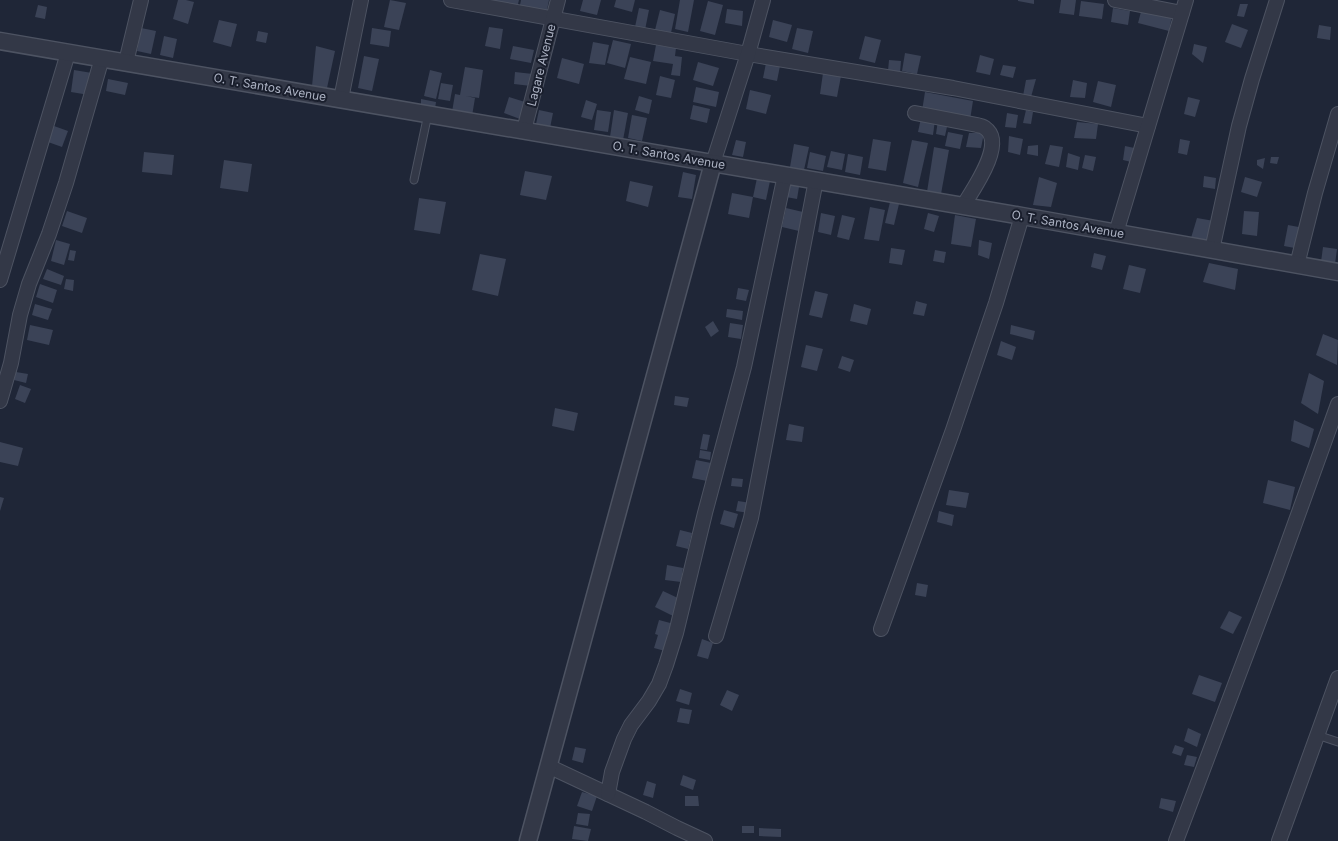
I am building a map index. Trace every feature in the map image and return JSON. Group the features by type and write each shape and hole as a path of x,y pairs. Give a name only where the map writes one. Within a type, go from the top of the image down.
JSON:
{"street":[{"path":"126,62 141,0"},
{"path":"341,99 361,0"},
{"path":"450,0 748,54 953,88 1148,126"},
{"name":"Lagare Avenue","path":"524,130 558,0"},
{"path":"528,841 713,163 764,0"},
{"path":"1116,0 1184,7 1116,233"},
{"path":"1212,250 1239,126 1277,0"},
{"name":"O. T. Santos Avenue","path":"0,41 816,180 1338,272"},
{"path":"0,280 68,53"},
{"path":"0,401 11,363 20,315 29,284 49,234 66,183 102,58"},
{"path":"915,113 977,125 985,128 990,134 992,151 989,163 963,206"},
{"path":"1297,265 1338,114"},
{"path":"608,794 612,772 624,739 631,725 659,684 676,633 705,513 744,367 785,175"},
{"path":"716,636 751,518 816,180"},
{"path":"882,629 953,430 996,302 1022,216"},
{"path":"1176,841 1276,576 1338,404"},
{"path":"1279,841 1338,678"},
{"path":"548,766 705,841"}],"lane":[{"path":"414,180 428,114"},
{"path":"1316,735 1338,742"}],"building":[{"path":"178,0 194,2 188,24 173,19"},
{"path":"390,0 406,3 399,30 384,27"},
{"path":"484,0 519,0 517,8"},
{"path":"521,0 549,0 546,15 519,10"},
{"path":"583,0 601,0 597,15 580,11"},
{"path":"616,0 635,0 632,12 614,7"},
{"path":"680,0 694,0 688,32 675,29"},
{"path":"1034,0 1034,4 1018,1"},
{"path":"1061,0 1076,0 1074,15 1059,13"},
{"path":"708,1 723,5 715,35 700,31"},
{"path":"1081,1 1104,4 1102,19 1079,16"},
{"path":"1240,4 1248,4 1244,17 1237,16"},
{"path":"38,5 47,7 45,19 35,17"},
{"path":"639,8 649,10 645,30 635,27"},
{"path":"1113,8 1130,11 1128,25 1111,22"},
{"path":"1142,8 1172,15 1169,31 1138,23"},
{"path":"727,9 743,11 742,26 725,23"},
{"path":"660,10 675,14 671,33 655,30"},
{"path":"219,20 237,24 231,47 213,42"},
{"path":"773,20 792,25 787,42 769,37"},
{"path":"1232,24 1248,30 1241,48 1225,42"},
{"path":"1319,25 1331,27 1330,40 1317,38"},
{"path":"489,27 503,29 500,49 485,46"},
{"path":"141,28 156,31 151,54 137,51"},
{"path":"372,28 391,31 389,47 370,44"},
{"path":"797,28 813,31 808,53 792,49"},
{"path":"258,31 268,33 266,43 256,41"},
{"path":"164,36 177,39 173,58 160,55"},
{"path":"865,36 881,40 875,63 859,59"},
{"path":"613,40 631,44 625,68 607,63"},
{"path":"593,42 609,45 605,65 589,63"},
{"path":"1194,44 1207,47 1203,63 1192,54"},
{"path":"656,45 676,48 675,56 682,57 680,76 671,75 673,64 653,61"},
{"path":"316,46 335,51 327,88 312,86"},
{"path":"513,46 534,50 531,63 510,59"},
{"path":"905,53 921,56 917,74 902,71"},
{"path":"980,55 994,59 990,75 976,72"},
{"path":"364,56 379,59 372,91 358,88"},
{"path":"630,57 651,62 646,84 624,79"},
{"path":"562,58 584,64 579,84 557,78"},
{"path":"889,60 901,61 900,73 888,71"},
{"path":"698,62 719,68 713,86 693,80"},
{"path":"766,63 780,66 777,81 763,78"},
{"path":"1003,65 1016,67 1013,78 1000,75"},
{"path":"465,67 483,70 479,98 466,96 475,98 472,116 452,112 455,94 460,95"},
{"path":"74,70 92,73 89,95 71,92"},
{"path":"430,70 442,73 436,99 424,96"},
{"path":"515,72 533,74 531,86 514,84"},
{"path":"823,73 841,76 837,97 820,94"},
{"path":"660,76 675,80 671,98 656,95"},
{"path":"108,79 128,83 125,95 106,91"},
{"path":"1036,79 1031,97 1023,96 1026,80"},
{"path":"1073,80 1087,83 1085,98 1070,97"},
{"path":"1098,81 1116,85 1111,107 1093,102"},
{"path":"441,83 453,85 450,101 438,99"},
{"path":"696,87 719,92 716,107 693,102"},
{"path":"750,90 771,95 766,114 746,109"},
{"path":"925,92 973,101 970,120 922,111"},
{"path":"639,96 652,100 649,114 635,110"},
{"path":"509,97 525,102 520,119 504,113"},
{"path":"1188,97 1200,100 1195,117 1184,114"},
{"path":"421,99 436,102 435,109 421,108"},
{"path":"586,100 597,104 592,120 581,117"},
{"path":"693,105 710,109 707,123 690,119"},
{"path":"539,110 553,113 550,128 536,124"},
{"path":"597,110 611,112 608,132 594,130"},
{"path":"614,110 628,113 623,140 610,137"},
{"path":"1026,110 1033,112 1031,124 1023,123"},
{"path":"1007,113 1018,115 1016,128 1005,127"},
{"path":"632,115 647,118 642,141 628,138"},
{"path":"921,118 935,120 933,135 918,132"},
{"path":"938,120 948,122 945,136 936,134"},
{"path":"1077,122 1098,124 1096,139 1074,138"},
{"path":"54,126 68,131 62,147 48,142"},
{"path":"948,132 963,135 960,149 945,146"},
{"path":"969,133 984,133 981,148 966,147"},
{"path":"1009,136 1023,139 1020,155 1008,152"},
{"path":"873,139 891,142 886,171 868,168"},
{"path":"1180,139 1190,141 1187,155 1178,153"},
{"path":"736,140 746,142 743,157 732,155"},
{"path":"912,140 928,143 918,187 903,183"},
{"path":"794,144 809,147 804,170 790,167"},
{"path":"1038,145 1038,156 1027,154 1028,146"},
{"path":"1050,145 1063,147 1059,167 1045,164"},
{"path":"1125,146 1139,149 1135,163 1123,160"},
{"path":"934,147 949,150 941,194 927,192"},
{"path":"831,151 845,154 842,170 827,167"},
{"path":"144,152 174,155 172,175 142,172"},
{"path":"810,152 826,156 823,171 807,168"},
{"path":"1068,153 1080,157 1078,170 1066,167"},
{"path":"848,154 863,157 860,175 845,172"},
{"path":"1085,155 1096,157 1093,171 1082,168"},
{"path":"1271,157 1279,157 1277,164 1270,163"},
{"path":"1265,158 1263,169 1257,165 1257,160"},
{"path":"224,160 252,164 248,192 220,188"},
{"path":"525,171 552,176 546,200 520,195"},
{"path":"683,172 696,175 692,199 678,197"},
{"path":"1204,176 1216,178 1215,189 1203,187"},
{"path":"1039,177 1057,183 1051,207 1033,205"},
{"path":"1245,177 1262,182 1257,197 1241,192"},
{"path":"757,178 770,181 766,200 753,197"},
{"path":"630,181 653,186 648,207 626,201"},
{"path":"788,184 799,187 797,199 786,197"},
{"path":"732,193 753,197 749,218 728,214"},
{"path":"419,198 446,202 440,234 414,230"},
{"path":"890,202 899,204 894,225 885,223"},
{"path":"870,207 885,210 879,241 864,239"},
{"path":"786,208 803,212 799,231 782,227"},
{"path":"67,211 87,218 82,233 62,226"},
{"path":"1244,211 1259,212 1257,236 1242,234"},
{"path":"821,213 835,216 831,235 818,232"},
{"path":"928,213 939,216 934,232 924,229"},
{"path":"842,215 855,218 849,240 837,237"},
{"path":"955,215 976,219 971,247 951,244"},
{"path":"1197,218 1214,221 1212,241 1191,238"},
{"path":"1288,225 1304,228 1300,249 1284,246"},
{"path":"56,240 70,244 64,265 51,261"},
{"path":"979,240 992,243 989,259 978,255"},
{"path":"1323,247 1337,249 1335,264 1321,262"},
{"path":"891,248 905,250 902,265 889,263"},
{"path":"70,250 76,251 74,261 68,260"},
{"path":"935,250 946,252 944,263 933,261"},
{"path":"1094,253 1106,256 1102,270 1091,267"},
{"path":"480,254 506,259 498,296 472,290"},
{"path":"1209,263 1238,269 1235,290 1203,282"},
{"path":"1129,265 1146,269 1140,293 1123,289"},
{"path":"47,269 64,276 61,285 43,279"},
{"path":"66,279 74,280 73,291 64,289"},
{"path":"40,284 57,290 53,303 36,297"},
{"path":"738,288 749,290 746,301 736,299"},
{"path":"815,291 828,294 822,318 809,315"},
{"path":"916,301 927,304 924,316 913,314"},
{"path":"35,304 52,309 48,320 32,315"},
{"path":"854,304 871,309 867,325 850,321"},
{"path":"727,309 743,311 742,320 726,317"},
{"path":"713,321 719,331 711,337 705,327"},
{"path":"730,323 743,325 741,339 728,337"},
{"path":"30,325 53,330 49,345 27,340"},
{"path":"1011,325 1035,331 1033,340 1010,334"},
{"path":"1323,334 1338,340 1337,365 1316,355"},
{"path":"1001,341 1016,347 1012,360 997,355"},
{"path":"806,345 823,349 817,371 801,367"},
{"path":"842,356 854,360 850,372 838,368"},
{"path":"16,372 28,374 26,383 14,380"},
{"path":"1309,373 1324,381 1318,414 1301,403"},
{"path":"20,385 31,389 25,403 15,399"},
{"path":"675,396 689,398 687,407 674,405"},
{"path":"555,408 578,413 574,431 552,426"},
{"path":"1294,420 1314,429 1309,448 1291,441"},
{"path":"789,424 804,427 802,442 786,440"},
{"path":"703,434 710,435 707,450 700,449"},
{"path":"0,442 23,448 18,466 0,462"},
{"path":"700,450 711,452 710,460 699,458"},
{"path":"696,460 711,463 707,481 692,478"},
{"path":"732,478 743,479 742,487 731,486"},
{"path":"1268,480 1295,487 1290,510 1263,503"},
{"path":"949,490 969,493 966,508 946,505"},
{"path":"0,497 4,498 0,511"},
{"path":"738,501 751,503 749,513 736,511"},
{"path":"724,510 738,514 734,528 720,524"},
{"path":"939,511 954,515 952,526 937,522"},
{"path":"680,530 692,533 688,549 676,546"},
{"path":"667,565 683,568 681,582 665,580"},
{"path":"917,583 928,585 926,597 915,595"},
{"path":"663,591 680,599 673,616 655,607"},
{"path":"1229,611 1242,617 1233,634 1220,628"},
{"path":"659,620 674,624 665,651 654,648 658,635 655,634"},
{"path":"702,639 713,643 708,659 697,656"},
{"path":"1199,675 1222,683 1215,702 1192,694"},
{"path":"680,689 692,693 689,705 676,701"},
{"path":"727,690 739,695 732,711 720,705"},
{"path":"680,708 692,710 689,724 677,722"},
{"path":"1188,728 1201,734 1197,747 1184,741"},
{"path":"1175,745 1184,748 1181,756 1172,753"},
{"path":"575,747 586,749 583,763 572,760"},
{"path":"1187,755 1197,757 1194,767 1184,765"},
{"path":"683,775 696,780 693,790 680,785"},
{"path":"647,781 656,784 653,798 643,795"},
{"path":"582,792 597,796 592,811 577,806"},
{"path":"685,796 698,796 699,806 685,806"},
{"path":"1161,798 1176,801 1173,812 1159,808"},
{"path":"578,813 590,814 588,826 576,824"},
{"path":"574,826 591,829 588,841 572,839"},
{"path":"742,826 754,826 754,833 742,833"},
{"path":"759,828 781,829 781,837 759,836"}]}
